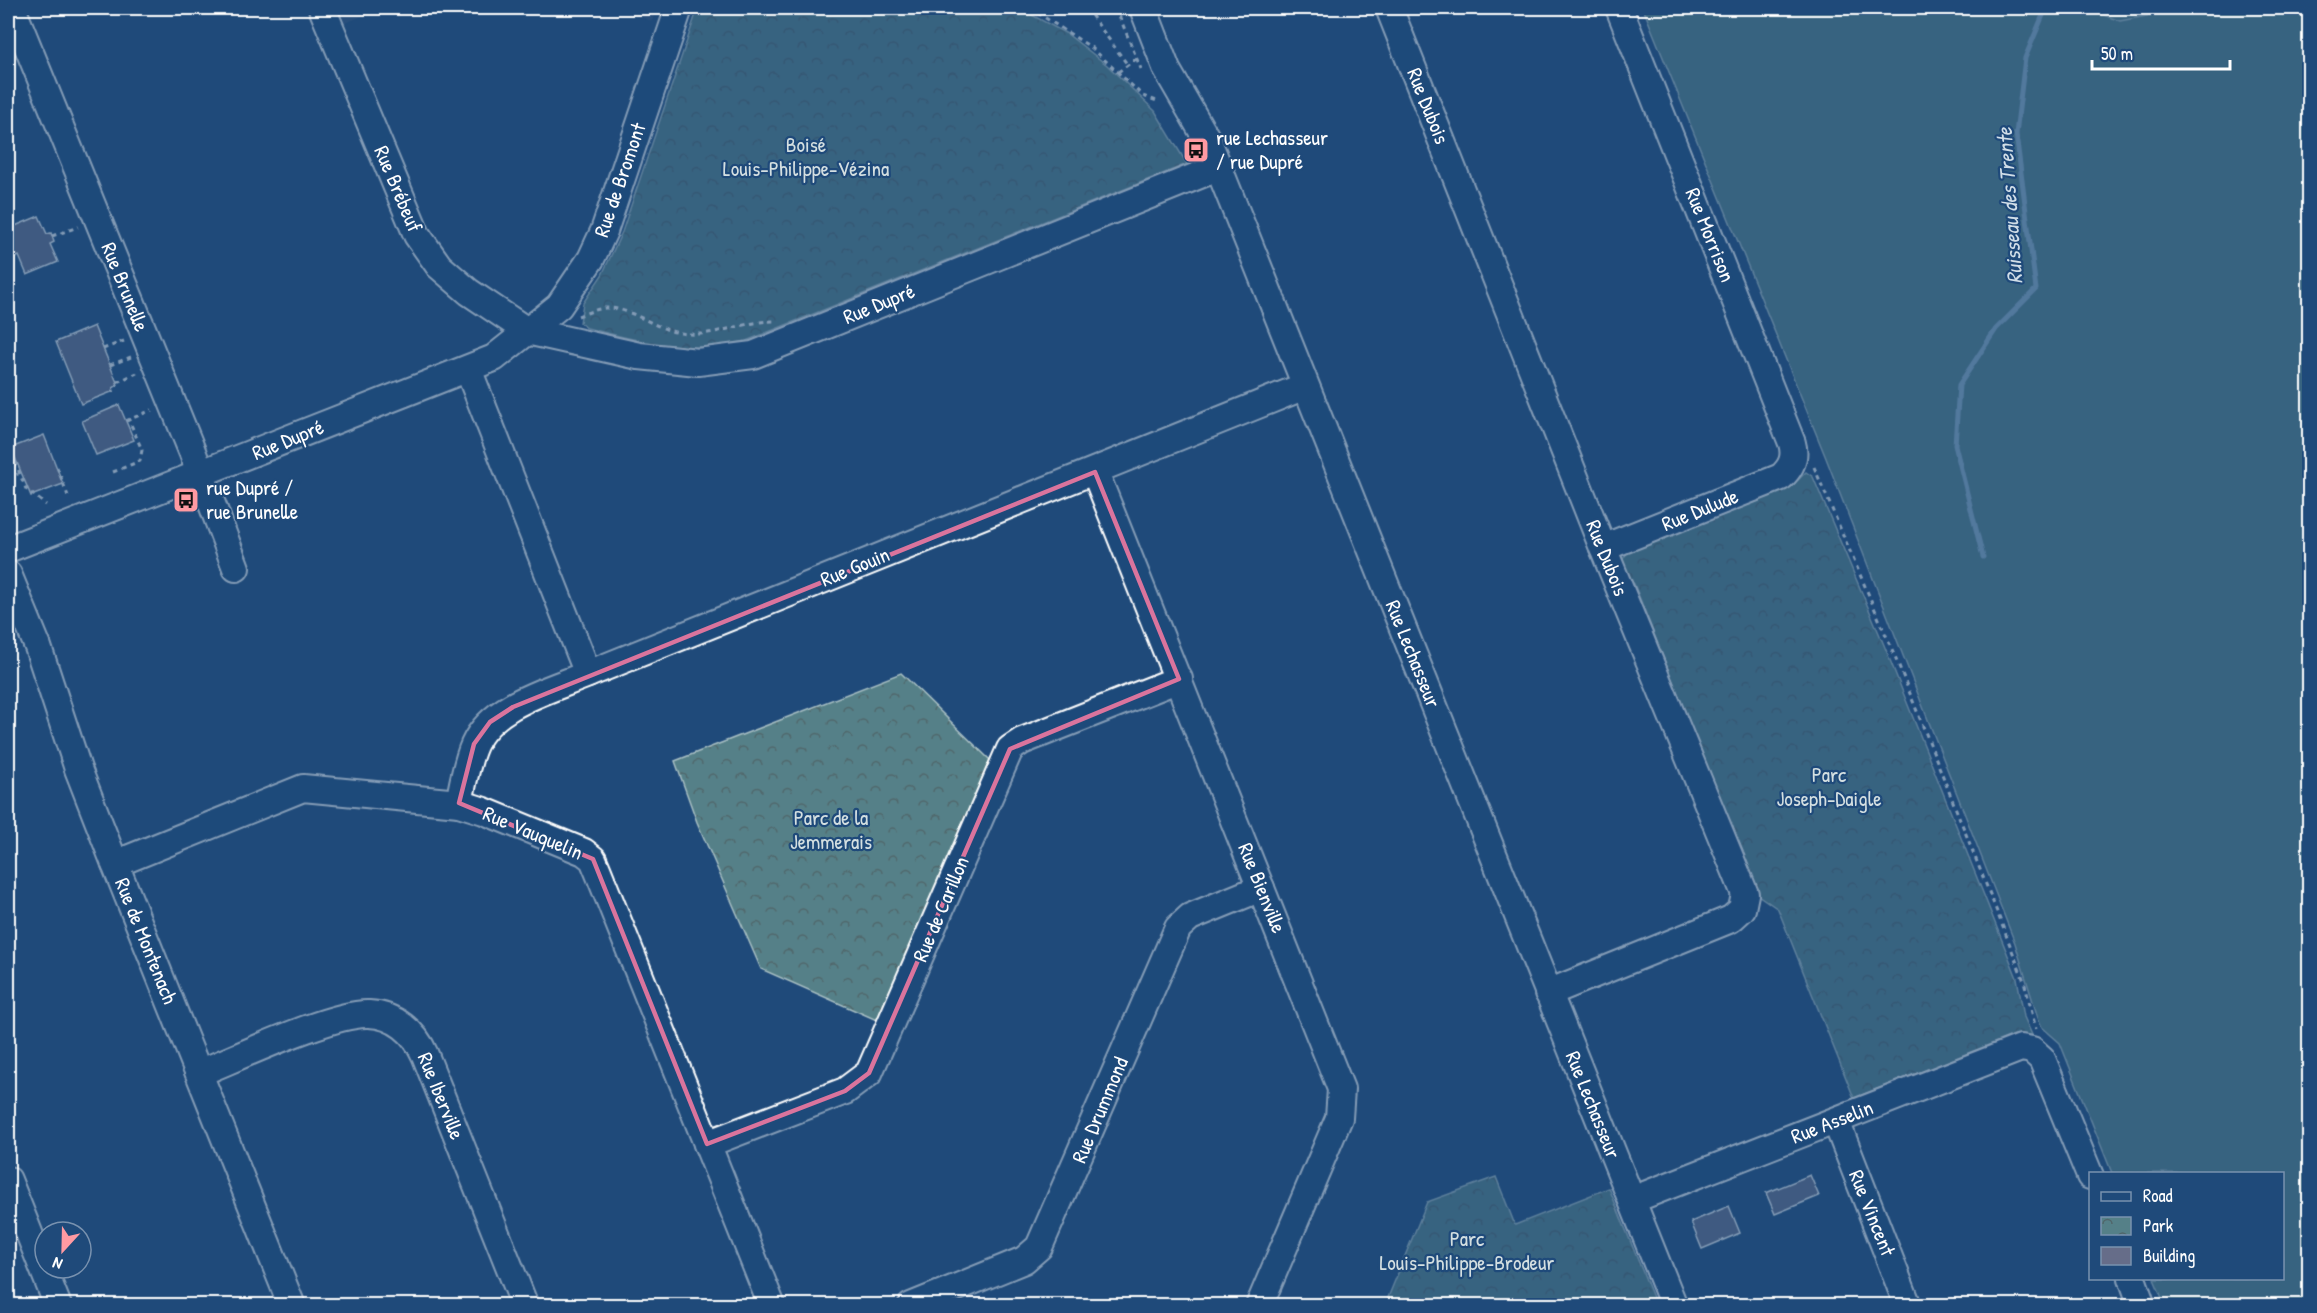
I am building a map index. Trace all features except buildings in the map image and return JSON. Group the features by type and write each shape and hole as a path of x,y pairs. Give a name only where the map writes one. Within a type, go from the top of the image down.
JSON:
{"street":[{"name":"Rue Brunelle","path":"12,8 236,568"},
{"name":"Rue Brébeuf","path":"322,8 410,220 424,246 439,266 461,286 527,331"},
{"name":"Rue de Bromont","path":"527,331 559,306 591,259 604,231 679,8"},
{"name":"Rue Lechasseur","path":"1143,8 1167,70 1197,118 1674,1305"},
{"name":"Rue Dubois","path":"1389,8 1603,548 1743,889 1745,899 1739,913 1731,919 1548,993"},
{"name":"Rue Morrison","path":"1619,8 1792,443 1803,465"},
{"name":"Rue Dupré","path":"8,549 468,369 494,358 527,331 679,362 715,361 753,355 1217,168"},
{"path":"468,369 588,674"},
{"name":"Rue Gouin","path":"459,803 474,744 490,722 513,707 588,674 1305,386"},
{"name":"Rue Dulude","path":"1603,548 1776,479 1803,465"},
{"name":"Rue Bienville","path":"1095,472 1336,1074 1341,1104 1336,1125 1259,1305"},
{"name":"Rue de Montenach","path":"8,574 38,647 78,769 292,1305"},
{"name":"Rue de Carillon","path":"707,1144 845,1091 869,1073 1010,749 1022,741 1179,679"},
{"name":"Rue Vauquelin","path":"115,864 303,788 459,803 566,845 593,860 772,1305"},
{"name":"Rue Drummond","path":"911,1305 1024,1260 1039,1247 1178,928 1190,917 1261,888"},
{"name":"Rue Iberville","path":"199,1073 352,1015 376,1015 405,1028 417,1039 425,1055 525,1305"},
{"path":"2035,1041 2089,1172"},
{"name":"Rue Asselin","path":"1632,1200 2035,1041"},
{"name":"Rue Vincent","path":"1836,1121 1908,1305"},
{"path":"8,1180 58,1305"},
{"path":"2133,1280 2142,1305"}],"path":[{"path":"1030,8 1072,33 1143,96 1158,101"},
{"path":"1086,8 1127,64"},
{"path":"1118,72 1136,59"},
{"path":"52,237 86,224"},
{"path":"570,318 601,309 614,309 668,331 694,335 718,333 747,323 784,321"},
{"path":"103,349 132,337"},
{"path":"110,365 139,354"},
{"path":"117,382 145,370"},
{"path":"113,472 140,461 142,450 128,421 156,408"},
{"path":"8,445 26,489 46,505"},
{"path":"1803,465 1848,541 1955,806 2024,981 2035,1041"},
{"path":"57,467 68,496"},
{"path":"8,478 19,473"}],"highlighted area":[{"path":"1095,472 1179,679 1010,749 869,1073 845,1091 707,1144 593,859 459,803 474,744 490,722 513,707"}],"shaded area":[{"path":"339,8 383,8 345,23"},
{"path":"615,8 657,8 652,21"}],"green space":[{"name":"Boisé Louis-Philippe-Vézina","path":"698,8 1019,8 1067,34 1107,65 1155,111 1187,164 746,341 705,347 685,347 646,342 587,328 580,323 583,303 602,275 622,232"},
{"path":"1643,8 2309,8 2309,1305 2165,1305 2154,1280 2284,1280 2284,1172 2112,1172 2060,1043 2042,1027 2038,1018 2015,943 1826,458"},
{"path":"2084,8 2189,8 2120,21"},
{"name":"Parc Joseph-Daigle","path":"1806,472 1813,477 1884,645 2017,978 2024,1017 2032,1035 2014,1035 1854,1098 1778,909 1758,895 1634,584 1624,574 1620,563 1627,553 1791,487"},
{"name":"Parc de la Jemmerais","path":"901,673 990,760 879,1021 761,969 697,822 675,761"},
{"name":"Parc Louis-Philippe-Brodeur","path":"1496,1177 1515,1225 1609,1188 1656,1305 1385,1305 1427,1202"}],"waterway":[{"name":"Ruisseau des Trente","path":"1983,557 1955,445 1959,385 1996,329 2036,289 2016,134 2025,58 2046,8"}],"place":[{"name":"rue Lechasseur / rue Dupré","path":"1196,150"},
{"name":"rue Dupré / rue Brunelle","path":"186,500"}]}
